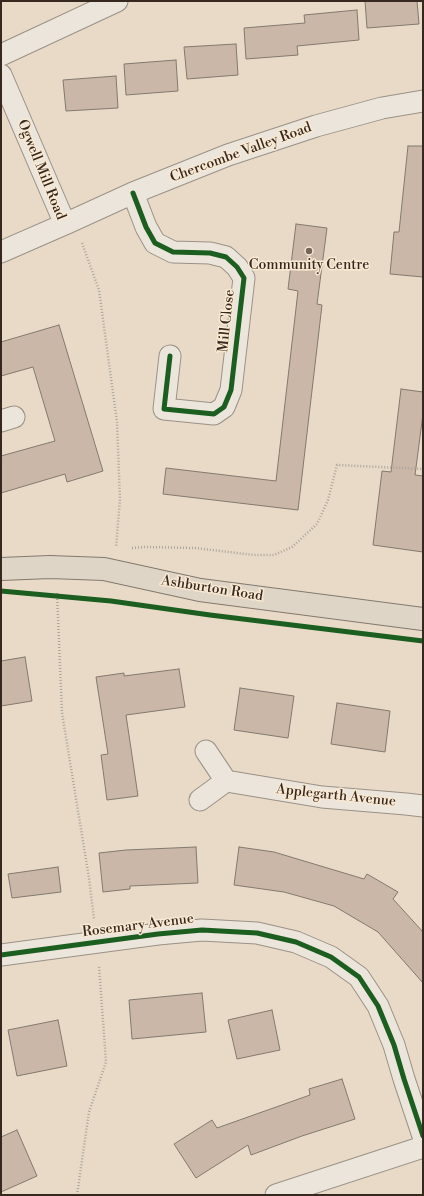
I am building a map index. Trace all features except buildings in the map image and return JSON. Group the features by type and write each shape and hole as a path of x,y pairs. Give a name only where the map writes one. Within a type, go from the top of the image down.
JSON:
{"main road":[{"name":"Ashburton Road","path":"1,569 50,567 104,569 200,590 423,619"}],"street":[{"path":"1,55 117,1"},
{"name":"Ogwell Mill Road","path":"1,75 69,222 1,252"},
{"name":"Chercombe Valley Road","path":"69,222 133,193 228,155 316,126 382,108 423,101"},
{"name":"Mill Close","path":"133,193 146,227 155,243 173,252 210,253 226,257 237,267 244,278 231,390 224,407 214,414 164,409 170,356"},
{"path":"200,800 226,781 206,751"},
{"name":"Applegarth Avenue","path":"226,781 322,797 423,806"},
{"name":"Rosemary Avenue","path":"1,955 158,934 202,930 257,933 296,942 331,957 359,977 378,1006 394,1045 423,1136"},
{"path":"276,1195 423,1147"}],"path":[{"path":"69,222 99,290 117,422 120,500 115,550 104,569"},
{"path":"130,548 195,548 254,555 274,555 292,547 317,524 328,500 337,465 423,469"},
{"path":"51,595 65,597"},
{"path":"58,596 62,712 89,878 97,942 106,1062 88,1112 77,1195"}],"cycle path":[{"path":"133,193 146,227 155,243 173,252 210,253 226,257 237,267 244,278 231,390 224,407 214,414 164,409 170,356"},
{"path":"1,591 111,601 210,615 423,641"},
{"path":"1,955 158,934 202,930 257,933 296,942 331,957 359,977 378,1006 394,1045 423,1136"}],"place":[{"name":"Community Centre","path":"309,251"}]}
